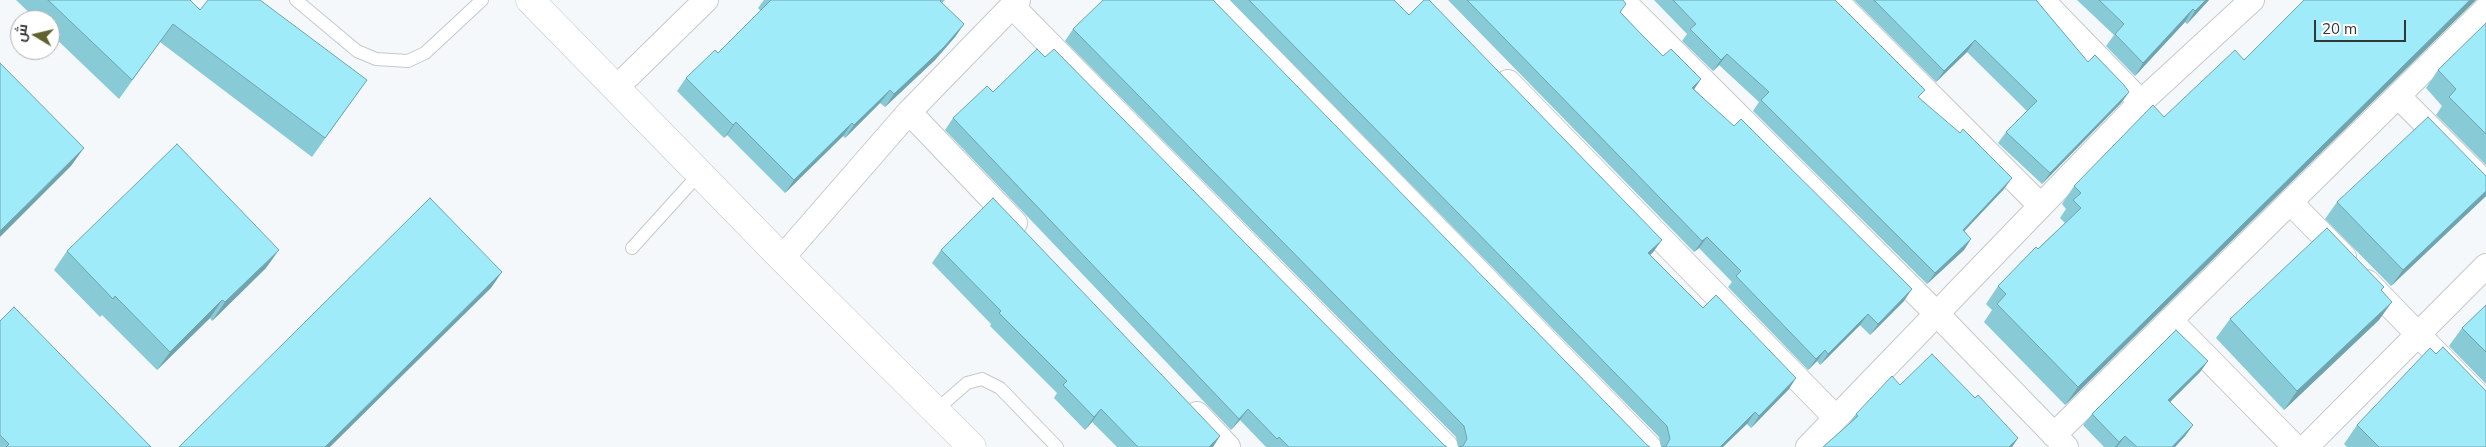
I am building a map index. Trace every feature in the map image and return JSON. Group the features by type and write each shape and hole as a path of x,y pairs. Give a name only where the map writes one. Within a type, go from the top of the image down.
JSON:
{"street":[{"path":"530,0 782,258 972,447"},
{"path":"617,87 706,0"},
{"path":"1213,0 1649,447"},
{"path":"1622,0 1936,313 2060,441 2170,320 2486,9"},
{"path":"1835,0 2040,206"},
{"path":"2042,0 2141,102"},
{"path":"1808,447 2141,102 2252,0"},
{"path":"782,258 909,112 1015,3 1446,447"},
{"path":"1491,64 1836,418"},
{"path":"2398,96 2486,184"},
{"path":"909,112 1031,240"},
{"path":"2290,202 2486,404"},
{"path":"2306,447 2486,266"},
{"path":"2170,320 2295,447"},
{"path":"1180,397 1228,447"}],"lane":[{"path":"296,0 357,51 376,58 408,61 425,54 482,0"},
{"path":"632,248 700,173"},
{"path":"935,411 968,383 982,379 1000,388 1057,447"}],"building":[{"path":"48,0 190,0 200,10 208,0 260,0 367,80 325,138 173,24 132,80"},
{"path":"771,0 941,0 964,24 944,47 894,94 890,90 854,125 852,123 794,180 736,122 733,125 686,78 715,50 718,53"},
{"path":"1103,0 1213,0 1650,447 1459,447 1463,446 1467,439 1464,426 1073,29"},
{"path":"1249,0 1394,0 1409,15 1424,0 1429,0 1662,240 1648,253 1703,308 1716,295 1796,378 1759,416 1755,412 1720,447 1662,447 1666,446 1670,439 1667,426"},
{"path":"1467,0 1623,0 1626,4 1620,12 1642,35 1663,56 1671,49 1701,79 1692,88 1734,126 1741,119 1912,289 1878,324 1868,314 1828,354 1825,350 1816,359 1736,276 1741,271 1707,237 1702,241"},
{"path":"1673,0 1835,0 1925,90 1918,97 1960,133 1963,129 2012,178 1963,230 1971,239 1935,273 1761,100 1769,92 1727,54 1721,60 1690,29 1696,24"},
{"path":"1874,0 2036,0 2088,62 2095,55 2129,92 2050,173 2006,132 2037,101 1975,40 1944,71"},
{"path":"2099,0 2206,0 2195,11 2193,9 2143,63 2115,34 2124,24"},
{"path":"2304,0 2470,0 2078,387 1997,304 2006,294 1998,286 2036,247 2038,249 2081,208 2073,200 2081,193 2074,186 2153,105 2164,117 2235,50 2244,60"},
{"path":"2486,23 2486,134 2449,97 2456,89 2438,70"},
{"path":"1037,49 1045,57 1054,49 1447,447 1289,447 1279,437 1277,439 1248,409 1239,419 953,118 987,86 993,92"},
{"path":"0,63 84,148 0,231"},
{"path":"2428,117 2486,176 2486,191 2403,270 2337,202"},
{"path":"177,144 279,250 225,302 222,300 170,352 115,296 113,299 67,251"},
{"path":"430,198 502,272 325,447 179,447"},
{"path":"993,198 1220,436 1209,447 1138,447 1101,409 1094,417 1063,385 1067,381 999,313 1001,311 941,250"},
{"path":"2327,228 2384,287 2381,290 2392,302 2297,391 2230,319"},
{"path":"2486,305 2486,352 2462,328"},
{"path":"14,307 151,447 6,447 9,444 0,435 0,321"},
{"path":"2176,330 2208,361 2168,400 2193,425 2172,447 2137,447 2125,436 2119,442 2092,414"},
{"path":"2443,347 2486,391 2486,447 2379,447 2357,425 2430,348 2436,354"},
{"path":"1932,354 1975,398 1978,395 2018,438 2009,447 1823,447 1858,416 1856,414 1892,376 1900,385"}]}
